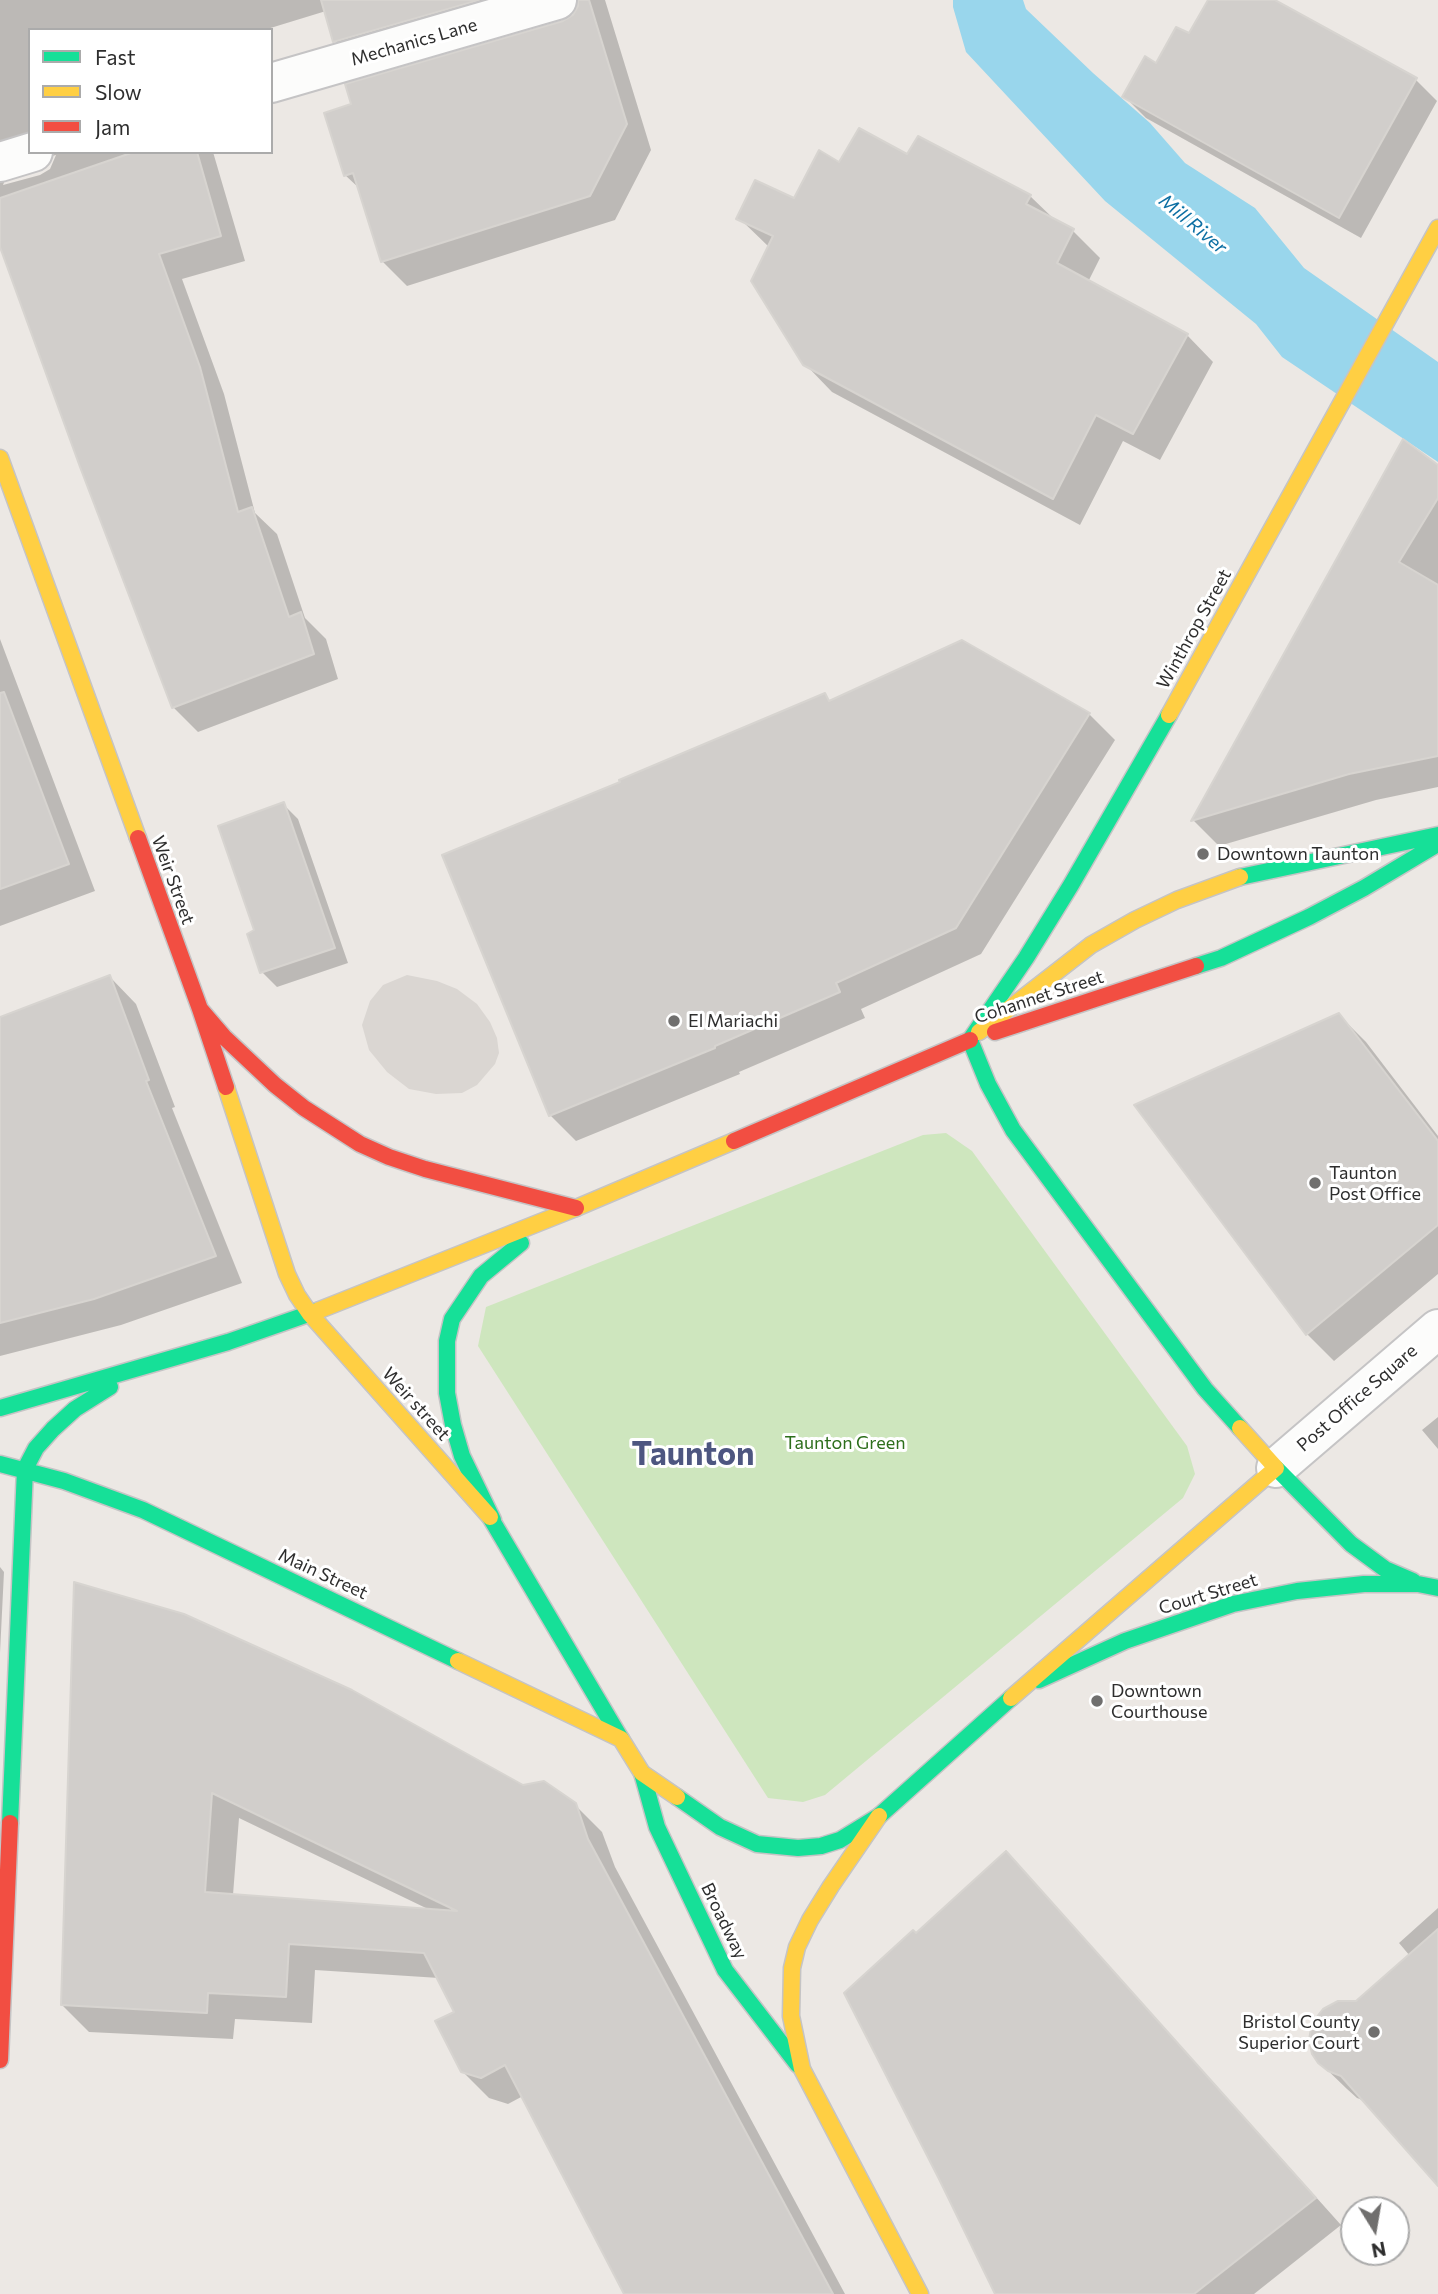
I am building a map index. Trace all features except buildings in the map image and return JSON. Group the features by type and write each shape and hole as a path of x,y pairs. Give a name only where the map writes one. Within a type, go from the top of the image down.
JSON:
{"main road":[{"name":"Winthrop Street","path":"970,1040 1026,958 1071,885 1438,228"},
{"name":"Weir Street","path":"0,458 200,1009 287,1274 310,1314"},
{"name":"Cohannet Street","path":"970,1040 1091,945 1177,900 1260,872 1438,835"},
{"name":"Cohannet Street","path":"970,1040 1221,958 1364,888 1438,843"},
{"path":"200,1009 224,1037 275,1085 304,1108 360,1144 425,1169 576,1208"},
{"path":"0,1408 179,1356 310,1314 576,1208 970,1040 988,1084 1013,1130 1205,1389 1276,1468 879,1816 840,1840 821,1846 798,1848 758,1844 720,1828 642,1773 493,1520 462,1456 453,1425 447,1393 446,1365 447,1341 452,1319 481,1276 531,1236 576,1208"},
{"name":"Weir street","path":"310,1314 493,1520"},
{"path":"0,2060 25,1469 36,1448 75,1409 110,1387 179,1356"},
{"name":"Main Street","path":"0,1464 25,1469 143,1510 621,1740"},
{"name":"Court Street","path":"1276,1468 1351,1544 1385,1569 1418,1584 1438,1588"},
{"name":"Court Street","path":"1021,1689 1125,1642 1233,1604 1332,1587 1418,1584"},
{"name":"Broadway","path":"642,1773 657,1827 725,1970 761,2020 802,2069 919,2294"},
{"name":"Broadway","path":"802,2069 791,2015 792,1968 797,1947 831,1886 879,1816"}],"street":[{"name":"Mechanics Lane","path":"273,82 557,0"},
{"path":"0,162 28,154"},
{"name":"Post Office Square","path":"1276,1468 1438,1329"}],"green space":[{"name":"Taunton Green","path":"946,1133 972,1151 1187,1446 1195,1474 1183,1498 825,1795 803,1802 768,1798 478,1346 486,1307 923,1135"}],"shaded area":[{"path":"407,975 437,981 457,989 477,1004 490,1022 497,1038 499,1053 495,1064 477,1085 462,1093 436,1094 409,1089 387,1072 369,1050 362,1025 370,1001 383,985"}],"water":[{"name":"Mill River","path":"953,0 1023,0 1026,9 1150,123 1185,163 1255,208 1304,268 1438,362 1438,462 1282,357 1256,324 1105,201 966,52"}],"traffic: fast":[{"path":"970,1040 1026,958 1071,885 1169,715"},
{"path":"1240,877 1438,835"},
{"path":"1196,966 1221,958 1309,917 1434,846"},
{"path":"970,1040 988,1084 1013,1130 1205,1389 1240,1428"},
{"path":"493,1520 462,1456 453,1425 447,1393 447,1341 452,1319 481,1276 521,1243"},
{"path":"0,1408 228,1342 317,1311"},
{"path":"25,1469 36,1448 53,1429 75,1409 110,1387"},
{"path":"0,1464 64,1481 143,1510 458,1661"},
{"path":"1276,1468 1351,1544 1385,1569 1413,1581"},
{"path":"10,1823 25,1469"},
{"path":"490,1517 621,1739"},
{"path":"1039,1680 1125,1641 1233,1604 1297,1591 1364,1584 1418,1584 1438,1588"},
{"path":"677,1797 720,1827 757,1844 798,1848 821,1846 840,1840 879,1816 1011,1698"},
{"path":"642,1773 657,1827 725,1970 798,2065"}],"traffic: slow":[{"path":"1169,715 1438,228"},
{"path":"0,458 138,838"},
{"path":"979,1032 1091,945 1177,900 1240,877"},
{"path":"226,1087 287,1274 297,1295 310,1314 490,1517"},
{"path":"317,1311 576,1208 734,1141"},
{"path":"1011,1698 1276,1468 1240,1428"},
{"path":"458,1661 621,1739 642,1773 677,1797"},
{"path":"879,1816 831,1886 797,1947 792,1968 791,2016 802,2069 920,2294"}],"traffic: jam":[{"path":"138,838 226,1087"},
{"path":"995,1032 1196,966"},
{"path":"200,1009 224,1037 275,1085 304,1108 360,1144 425,1169 576,1208"},
{"path":"734,1141 970,1040"},
{"path":"0,2060 10,1823"}],"place":[{"name":"Downtown Taunton","path":"1203,854"},
{"name":"El Mariachi","path":"674,1021"},
{"name":"Taunton Post Office","path":"1315,1183"},
{"name":"Downtown Courthouse","path":"1097,1701"},
{"name":"Bristol County Superior Court","path":"1374,2032"}],"district":[{"name":"Taunton","path":"693,1454"}]}
